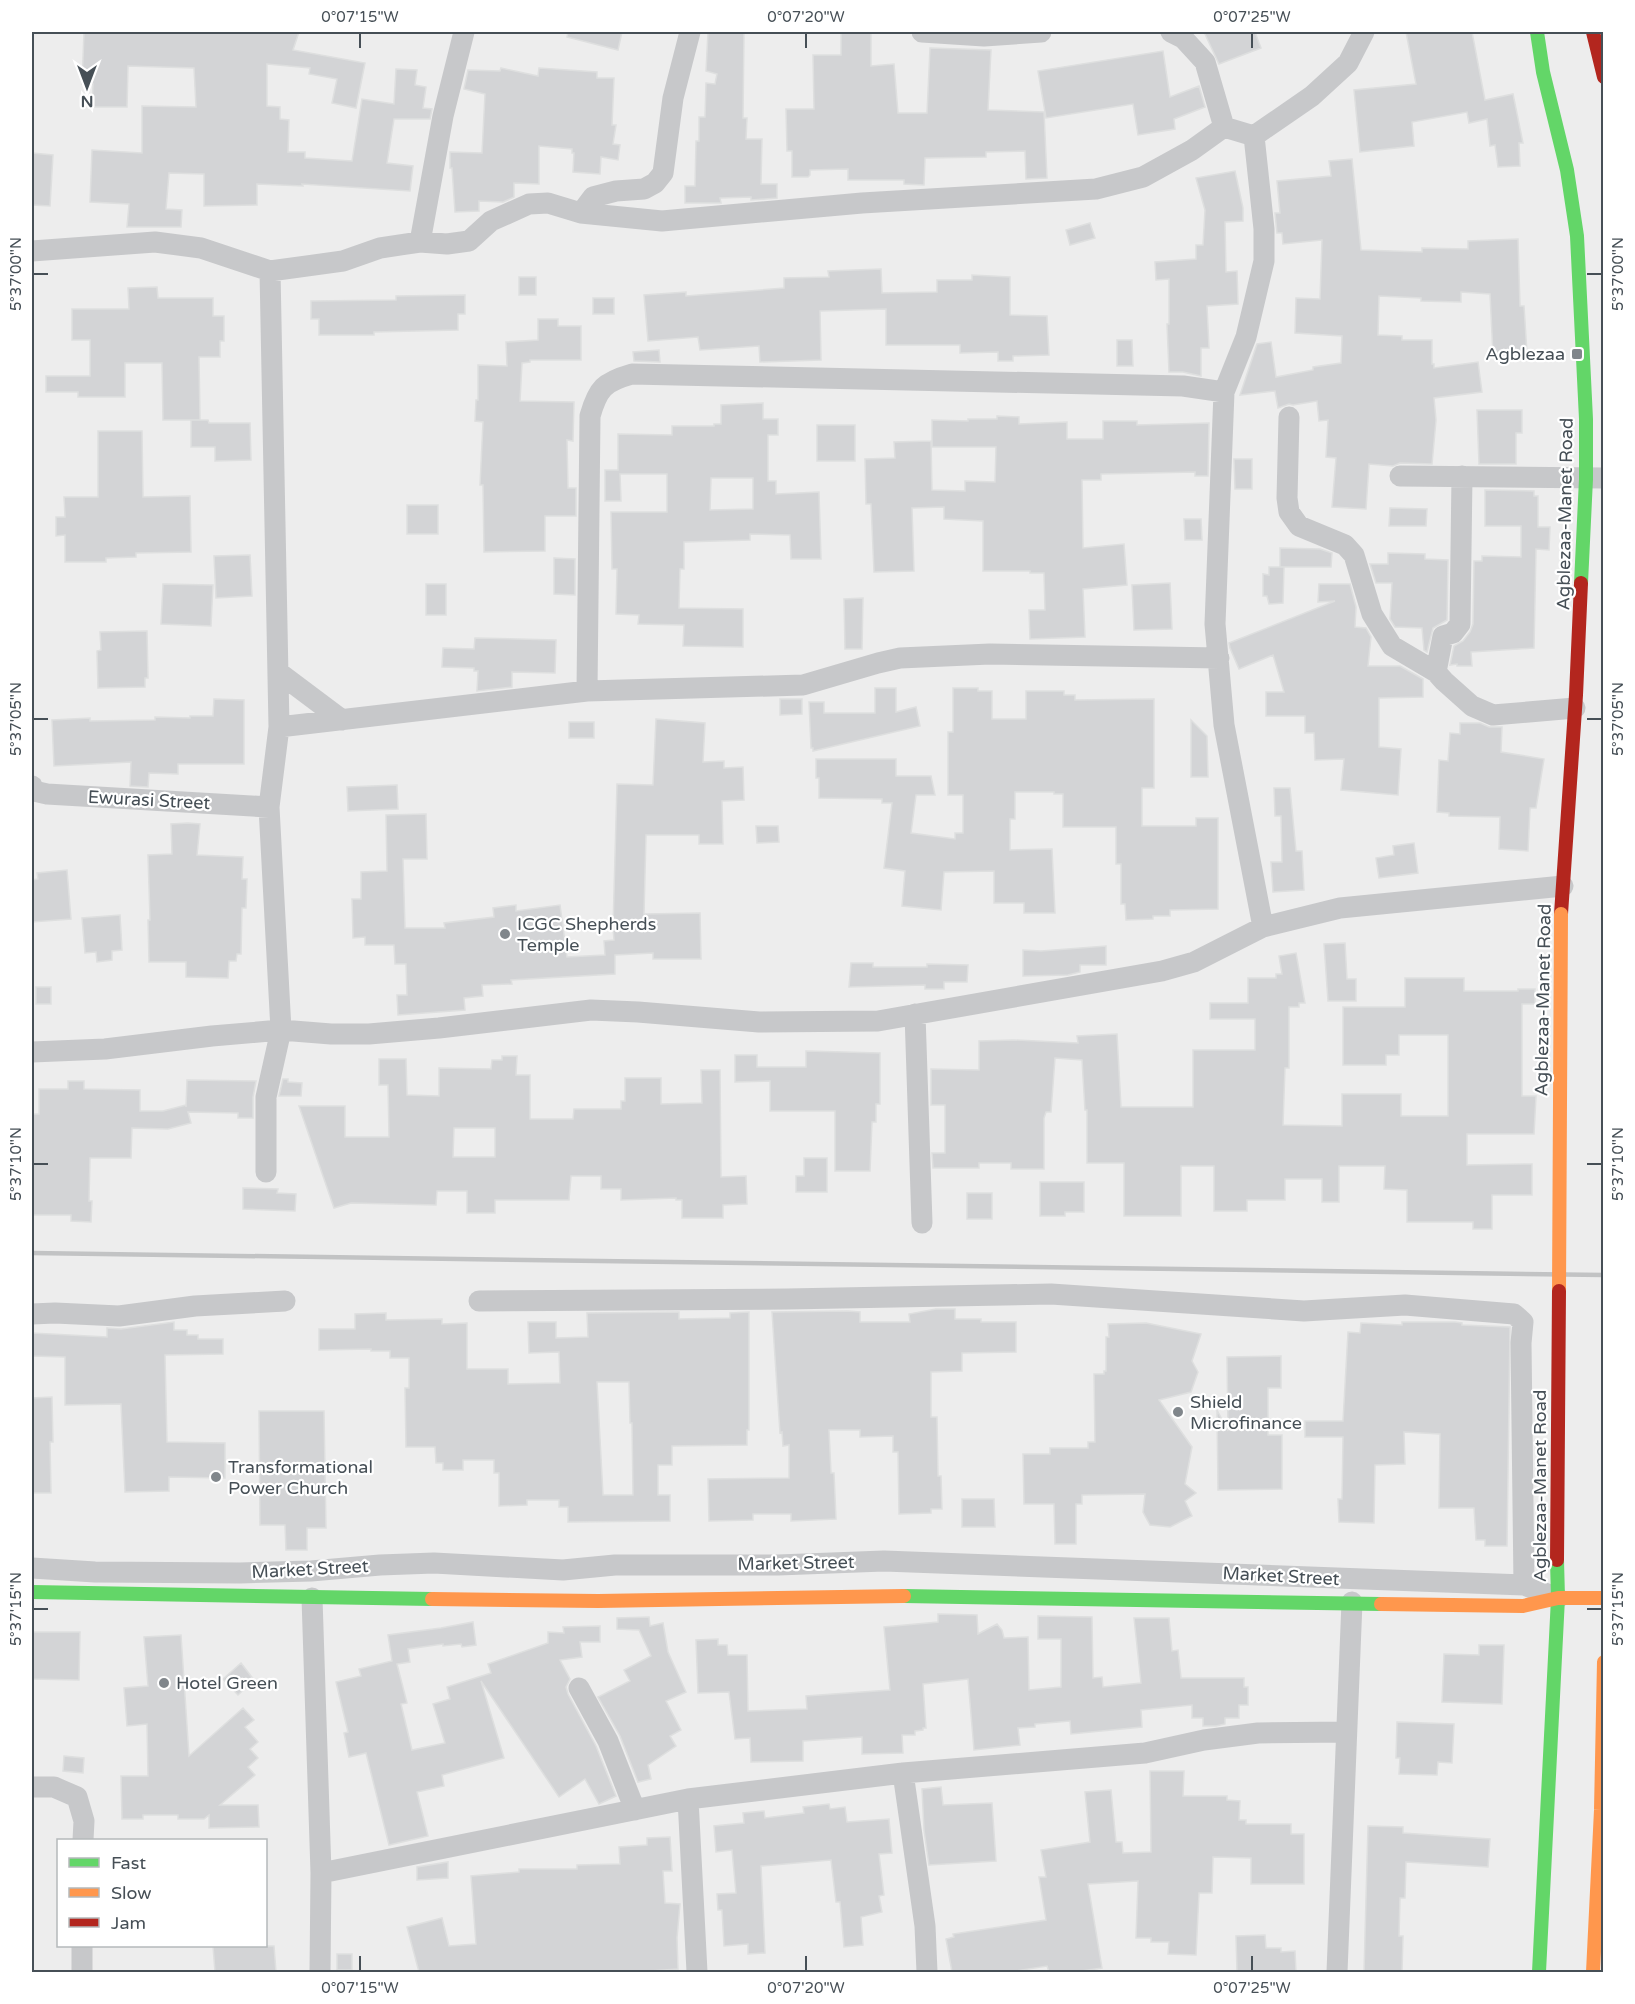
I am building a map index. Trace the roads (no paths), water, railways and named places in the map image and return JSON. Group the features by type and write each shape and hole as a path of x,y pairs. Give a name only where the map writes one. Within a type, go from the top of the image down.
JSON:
{"main road":[{"name":"Agblezaa-Manet Road","path":"1537,32 1543,72 1567,170 1577,236 1583,354 1595,479 1575,708 1561,914 1558,1598 1539,1972"},
{"path":"1593,32 1604,77"},
{"name":"Market Street","path":"32,1592 598,1601 877,1596 1523,1606 1558,1598 1604,1598"},
{"path":"1593,1972 1602,1810 1604,1662"}],"street":[{"path":"420,242 443,116 464,32"},
{"path":"581,213 593,197 616,191 644,189 655,183 663,173 673,98 690,32"},
{"path":"929,32 984,36 1041,32"},
{"path":"1254,136 1312,96 1348,63 1364,32"},
{"path":"1179,34 1205,62 1224,127"},
{"path":"32,251 155,242 201,248 270,271 343,261 380,248 420,242 447,244 468,241 491,221 529,204 548,203 581,213 662,221 862,203 1096,189 1143,177 1192,150 1224,127"},
{"path":"1224,127 1254,136"},
{"path":"1254,136 1264,229 1264,261 1246,337 1224,392 1215,624 1224,725 1263,927"},
{"path":"266,1172 266,1096 281,1030 269,807 279,727 270,271"},
{"path":"587,691 590,416 596,397 611,380 632,374 1184,386 1224,392"},
{"path":"1289,417 1287,498 1289,512 1299,526 1345,545 1354,555 1372,614 1388,642 1436,672 1472,706 1493,715 1575,708"},
{"path":"1436,672 1443,636 1453,633 1460,624 1461,476"},
{"path":"1400,477 1595,479"},
{"path":"279,727 587,691 803,685 900,658 990,654 1070,654 1219,658"},
{"path":"278,672 342,720"},
{"name":"Ewurasi Street","path":"32,786 34,790 47,794 269,807"},
{"path":"32,1052 105,1049 281,1030 369,1034 591,1010 770,1022 878,1021 1162,971 1194,962 1263,927 1340,908 1563,886"},
{"path":"915,1014 922,1223"},
{"path":"479,1301 1051,1294 1304,1311 1405,1305 1514,1314 1523,1322 1521,1343 1524,1585"},
{"path":"32,1314 119,1316 195,1306 285,1301"},
{"name":"Market Street","path":"32,1568 94,1572 240,1573 434,1563 563,1570 615,1565 778,1565 884,1561 1524,1585 1558,1598"},
{"path":"312,1598 321,1873 320,1972"},
{"path":"1337,1972 1352,1602"},
{"path":"579,1688 608,1741 635,1810"},
{"path":"321,1873 688,1799 903,1773 1145,1753 1204,1740 1258,1733 1346,1732"},
{"path":"903,1773 925,1926 927,1972"},
{"path":"32,1787 54,1787 77,1797 84,1821 83,1839"},
{"path":"688,1799 697,1972"},
{"path":"82,1947 82,1972"}],"railway":[{"path":"32,1253 1604,1275"}],"place":[{"name":"Agblezaa","path":"1577,354"},
{"name":"ICGC Shepherds Temple","path":"505,934"},
{"name":"Shield Microfinance","path":"1178,1412"},
{"name":"Transformational Power Church","path":"216,1477"},
{"name":"Hotel Green","path":"164,1683"}]}
